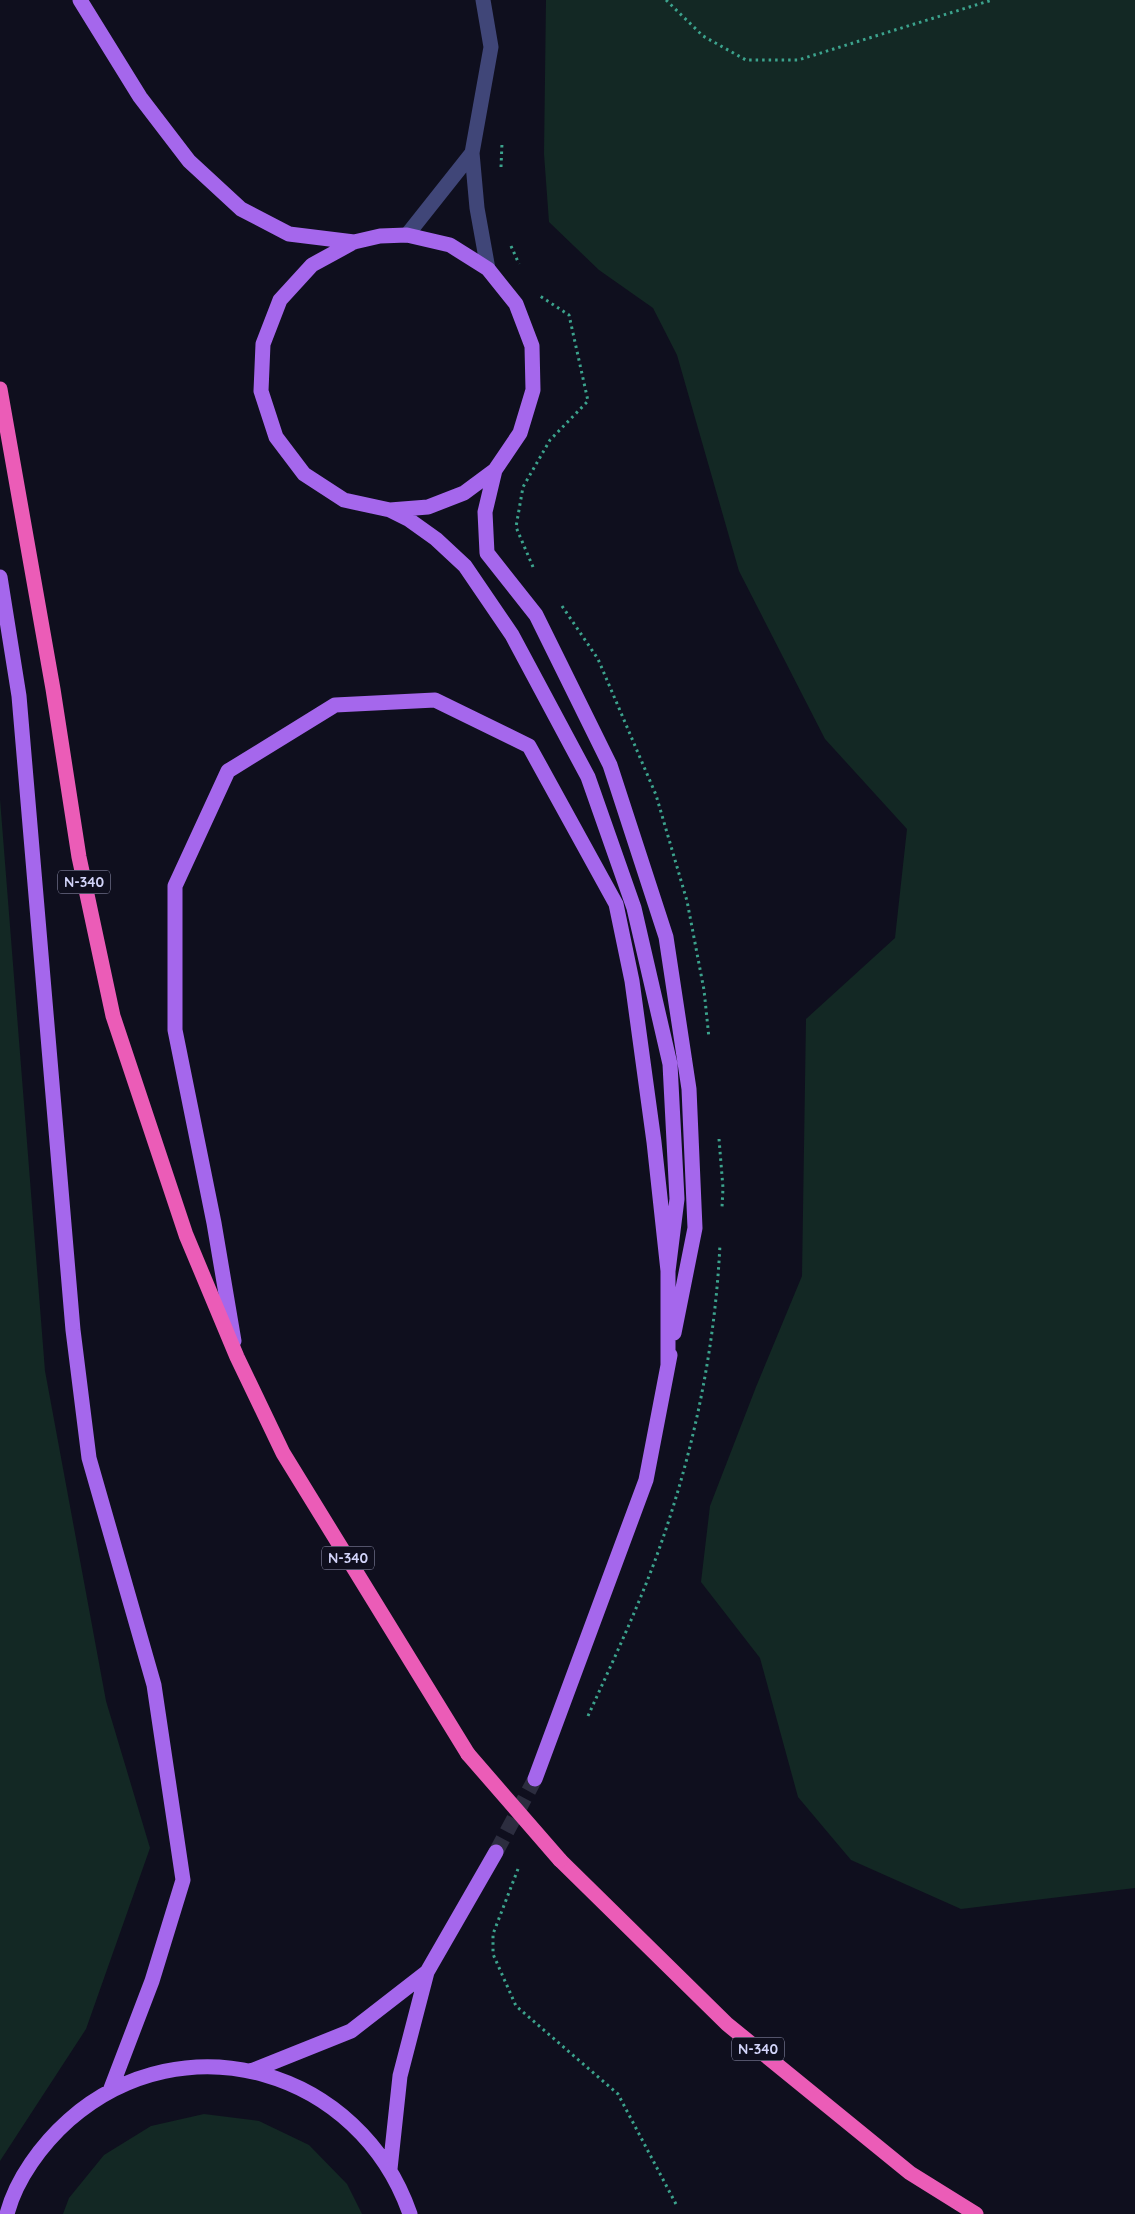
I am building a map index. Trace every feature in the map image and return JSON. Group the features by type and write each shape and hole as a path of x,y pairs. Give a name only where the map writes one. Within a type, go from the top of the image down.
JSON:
{"highway":[{"name":"N-340","path":"0,389 53,688 79,857 113,1016 186,1234 236,1357 283,1454 468,1754 560,1860 727,2024 910,2173 976,2214"}],"main road":[{"path":"80,0 140,97 189,161 241,209 290,234 354,242"},
{"path":"406,235 450,245 488,269 516,304 532,346 533,390 520,433 494,470 464,493 428,507 390,510 344,500 304,474 276,436 261,391 263,344 280,300 312,264 354,242 380,236 406,235"},
{"path":"494,470 485,512 487,554 536,615 610,765 666,937 689,1089 695,1228 646,1480 535,1779"},
{"path":"390,510 436,539 465,566 512,635 588,778 634,908 670,1064 677,1199 668,1271"},
{"path":"0,577 19,696 72,1330 89,1458 154,1685 183,1880 152,1981 110,2091"},
{"path":"236,1357 214,1223 175,1030 175,886 228,771 335,705 435,700 529,746 616,904 637,1019 654,1142 668,1271 668,1365"},
{"path":"390,2169 400,2076 427,1972 496,1852"},
{"path":"252,2071 351,2031 427,1972"},
{"path":"7,2214 21,2180 38,2153 59,2129 83,2108 110,2091 137,2079 165,2071 194,2067 222,2067 252,2071 279,2078 306,2090 331,2105 373,2145 390,2169 410,2214"}],"street":[{"path":"483,0 491,46 472,153 477,208 488,269"},
{"path":"406,235 472,153"}],"path":[{"path":"666,0 703,36 746,60 798,60 992,0"},
{"path":"518,1869 494,1934 493,1954 516,2006 618,2094 677,2206"}],"green space":[{"path":"546,0 1135,0 1135,1888 961,1909 851,1860 798,1797 760,1658 701,1582 710,1506 802,1276 806,1019 895,938 907,829 825,739 739,571 677,355 653,308 599,270 549,222 544,154"},
{"path":"0,799 45,1371 106,1701 150,1848 86,2029 0,2161"},
{"path":"204,2114 259,2121 309,2145 347,2184 362,2214 63,2214 69,2198 104,2155 151,2126"}],"tunnel":[{"path":"496,1852 535,1779"}]}
